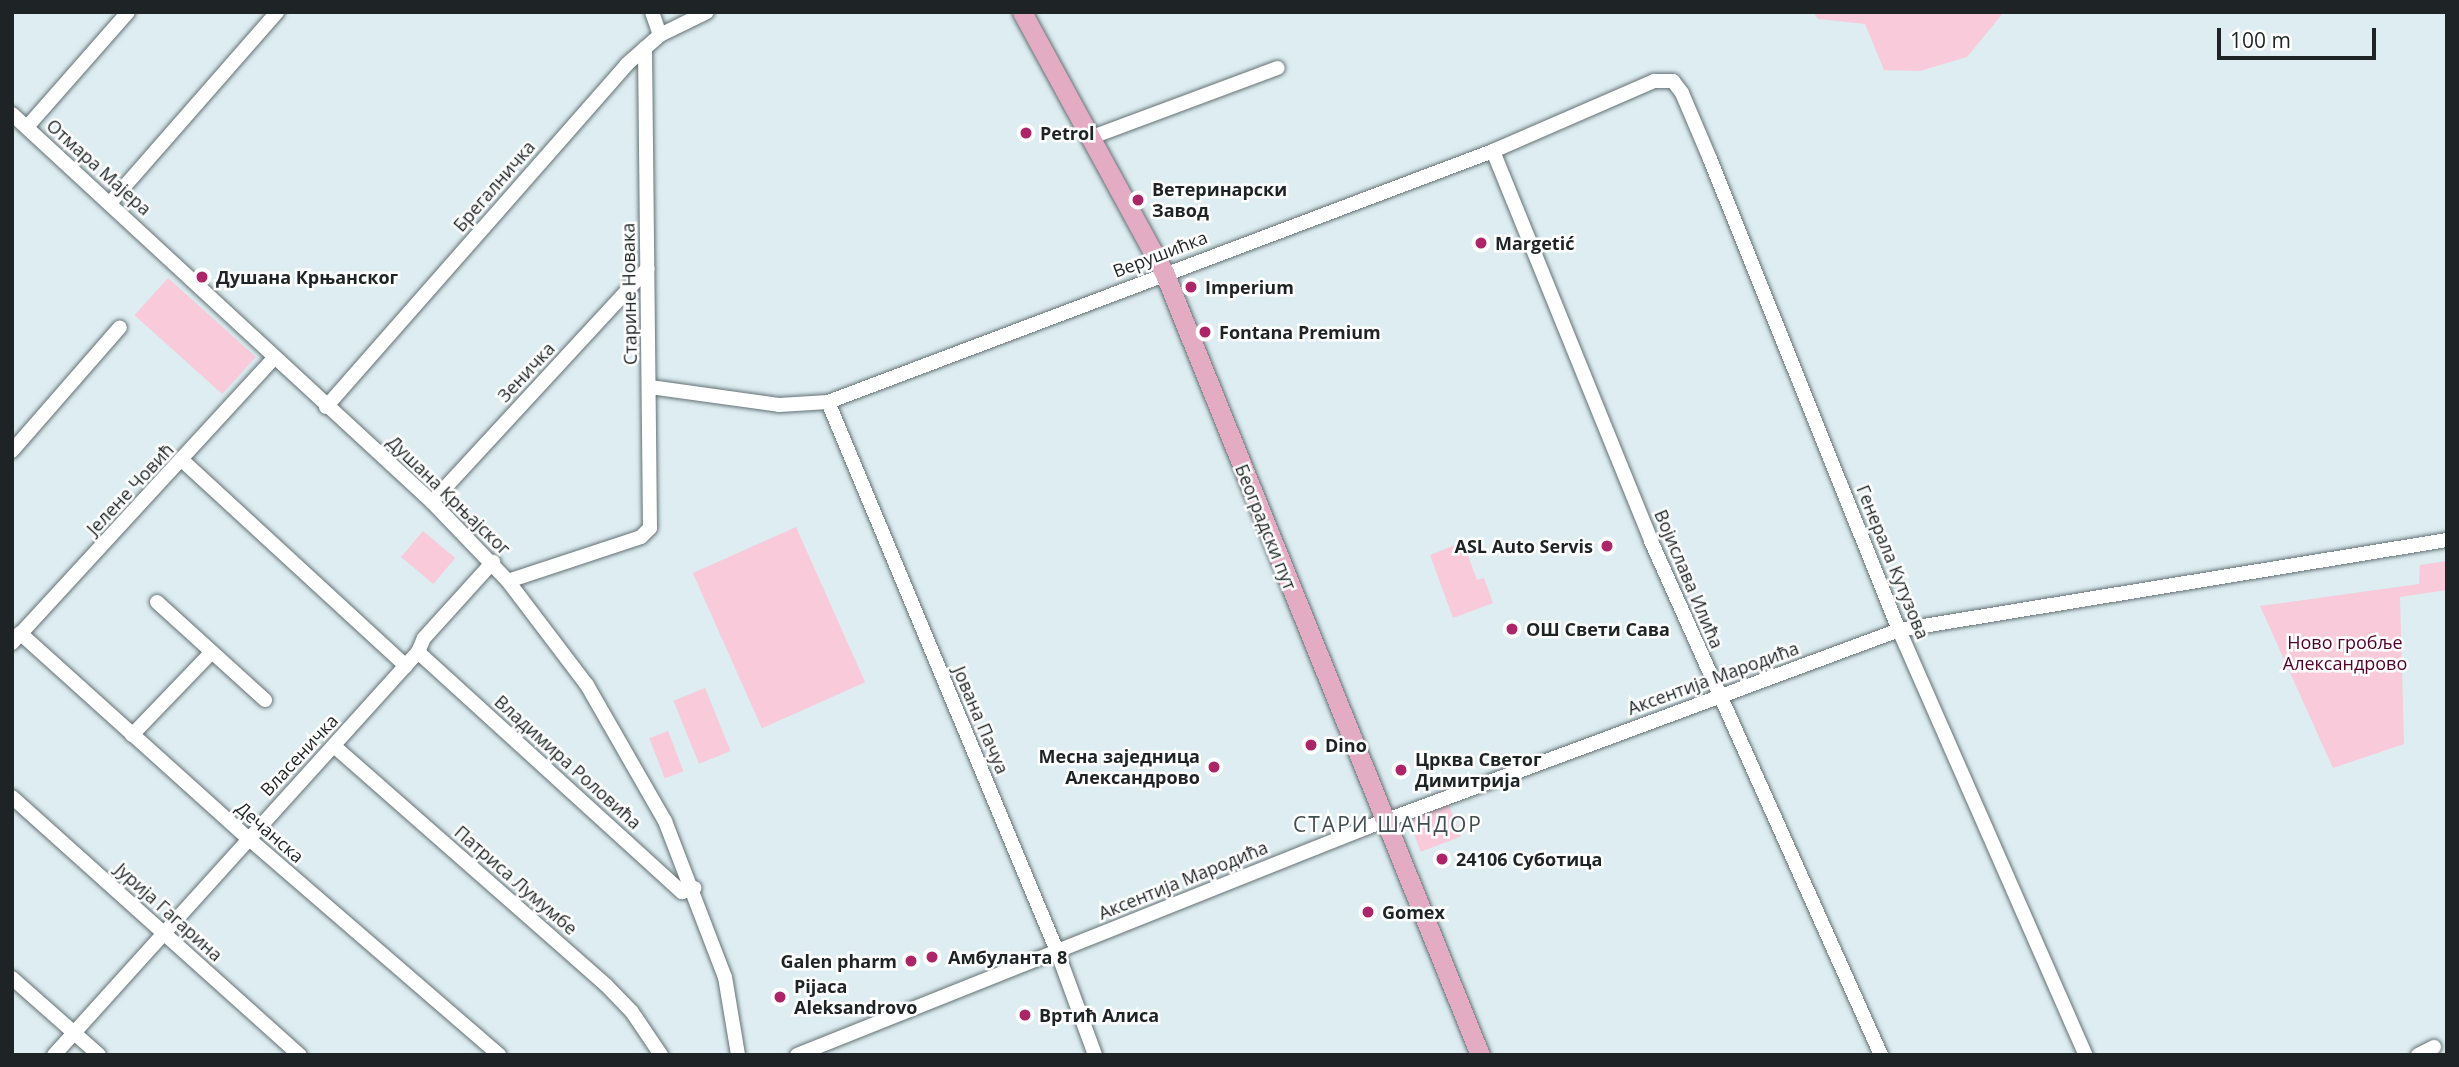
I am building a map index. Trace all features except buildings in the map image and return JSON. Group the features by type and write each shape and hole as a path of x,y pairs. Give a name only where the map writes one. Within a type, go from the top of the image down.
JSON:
{"main road":[{"name":"Београдски пут","path":"1023,12 1164,272 1382,822 1480,1055"}],"street":[{"path":"27,127 128,12"},
{"path":"110,203 277,12"},
{"path":"652,12 660,35"},
{"name":"Брегалничка","path":"326,407 645,48 660,35 707,12"},
{"name":"Старине Новака","path":"508,581 641,537 650,526 645,48"},
{"path":"1092,137 1278,68"},
{"name":"Верушићка","path":"650,387 779,405 828,402 1164,272 1493,150 1654,81 1673,81"},
{"name":"Генерала Кутузова","path":"1673,81 1682,93 1706,148 1899,630 2086,1055"},
{"name":"Отмара Мајера","path":"12,114 160,249"},
{"name":"Војислава Илића","path":"1493,150 1718,697 1881,1055"},
{"name":"Душана Крњајског","path":"160,249 273,359 432,502 493,562 587,685 665,821 694,888"},
{"name":"Зеничка","path":"432,502 648,268"},
{"path":"12,451 120,327"},
{"name":"Јелене Човић","path":"16,638 183,461 273,359"},
{"name":"Јована Пачуа","path":"828,402 1057,951 1095,1055"},
{"path":"183,461 406,666"},
{"name":"Аксентија Мародића","path":"797,1055 1382,822 1899,630 2447,540"},
{"name":"Власеничка","path":"54,1055 157,937 165,934 248,838 406,666 418,652 424,638 493,562"},
{"path":"157,602 265,700"},
{"name":"Дечанска","path":"16,638 132,735 499,1055"},
{"path":"132,735 212,652"},
{"name":"Владимира Роловића","path":"418,652 682,892 694,888"},
{"name":"Патриса Лумумбе","path":"334,746 606,985 632,1012 661,1055"},
{"name":"Јурија Гагарина","path":"12,797 300,1055"},
{"path":"694,888 725,977 738,1055"},
{"path":"12,978 99,1055"},
{"path":"2418,1055 2434,1047"}],"green space":[{"path":"1813,12 2004,12 1967,57 1920,71 1884,70 1865,24 1818,19"},
{"path":"168,278 256,357 222,394 135,315"},
{"path":"796,527 865,682 762,728 693,573"},
{"path":"423,531 455,558 433,584 401,557"},
{"path":"1463,542 1477,580 1484,578 1493,603 1453,618 1430,555"},
{"name":"Ново гробље Александрово","path":"2447,561 2447,590 2400,597 2404,744 2333,768 2260,606 2419,584 2420,565"},
{"path":"705,688 730,751 699,764 673,701"},
{"path":"668,731 683,771 665,778 649,738"},
{"path":"1447,800 1461,836 1421,852 1407,815"}],"place":[{"name":"Petrol","path":"1026,133"},
{"name":"Ветеринарски Завод","path":"1138,200"},
{"name":"Margetić","path":"1481,243"},
{"name":"Душана Крњанског","path":"202,277"},
{"name":"Imperium","path":"1191,287"},
{"name":"Fontana Premium","path":"1205,332"},
{"name":"ASL Auto Servis","path":"1607,546"},
{"name":"ОШ Свети Сава","path":"1512,629"},
{"name":"Dino","path":"1311,745"},
{"name":"Месна заједница Александрово","path":"1214,767"},
{"name":"Црква Светог Димитрија","path":"1401,770"},
{"name":"24106 Суботица","path":"1442,859"},
{"name":"Gomex","path":"1368,912"},
{"name":"Амбуланта 8","path":"932,957"},
{"name":"Galen pharm","path":"911,961"},
{"name":"Pijaca Aleksandrovo","path":"780,997"},
{"name":"Вртић Алиса","path":"1025,1015"}],"district":[{"name":"СТАРИ ШАНДОР","path":"1388,824"}]}
